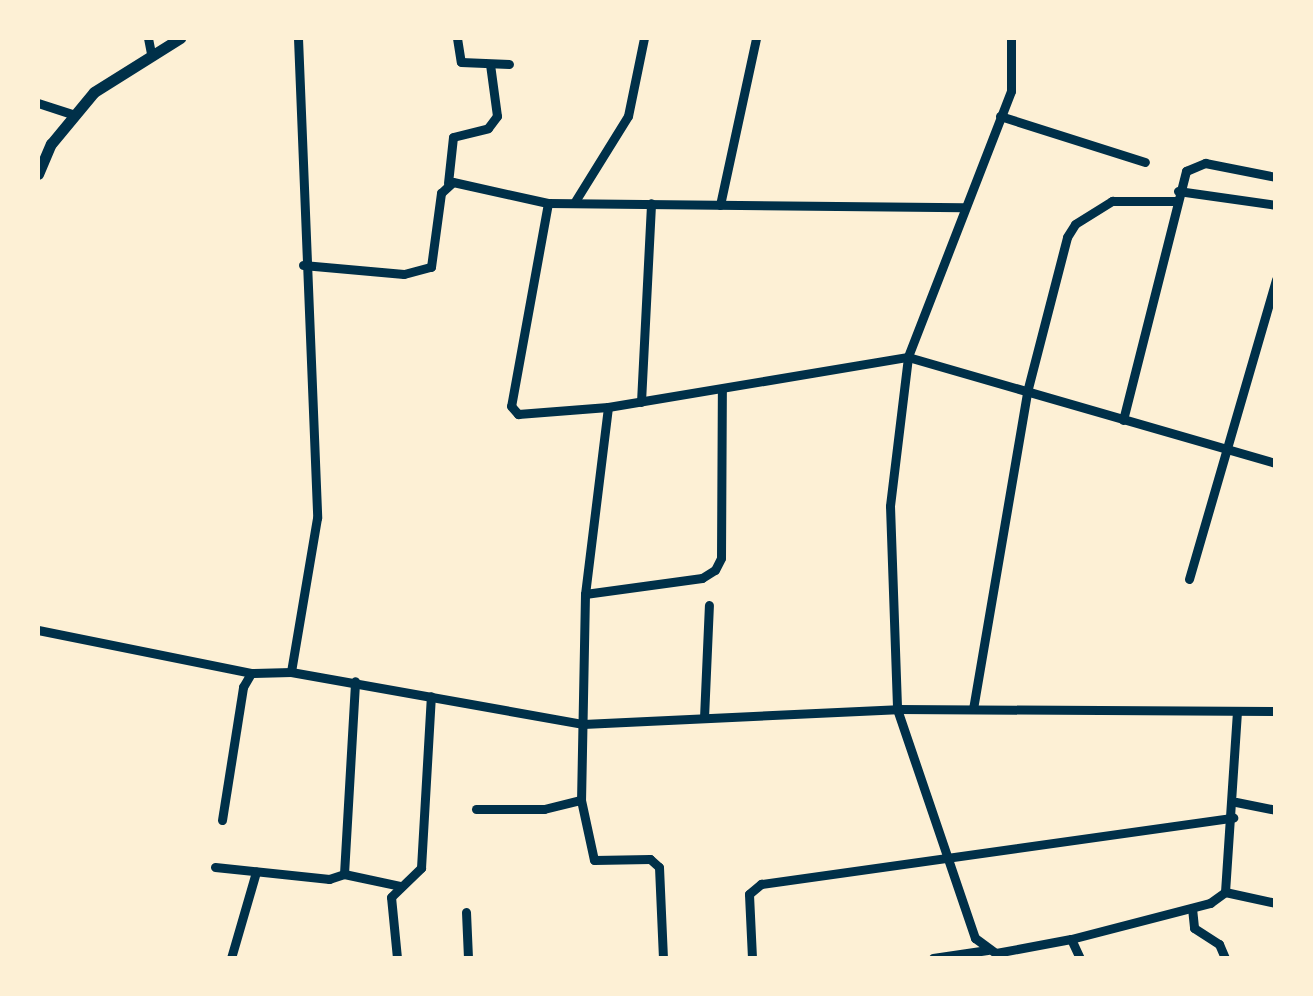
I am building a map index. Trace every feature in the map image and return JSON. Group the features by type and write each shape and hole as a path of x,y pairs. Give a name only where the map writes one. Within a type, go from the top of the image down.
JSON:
{"street":[{"path":"148,38 151,54"},
{"path":"38,174 72,114 151,54 180,38"},
{"path":"291,672 317,518 303,265 298,38"},
{"path":"457,38 461,62 509,64"},
{"path":"574,203 628,116 644,38"},
{"path":"720,205 756,38"},
{"path":"987,950 975,938 897,709 890,506 908,357 1000,116 1015,66 1010,38"},
{"path":"303,265 404,274 430,267 453,138 488,128 497,116 490,64"},
{"path":"38,103 72,114"},
{"path":"1000,116 1146,162"},
{"path":"1124,420 1186,171 1198,164 1276,177"},
{"path":"448,183 548,203 963,206"},
{"path":"973,709 1027,392 1074,224 1112,201 1177,196 1276,204"},
{"path":"548,203 510,406 524,415 608,407 908,357 1276,463"},
{"path":"641,402 651,203"},
{"path":"1189,579 1276,279"},
{"path":"585,594 702,578 715,570 721,558 722,389"},
{"path":"608,407 585,594 580,800 594,860 650,859 659,867 662,958"},
{"path":"704,718 710,605"},
{"path":"38,630 250,673 291,672 355,681 582,724 897,709 1276,711"},
{"path":"222,820 243,687 250,673"},
{"path":"344,874 355,681"},
{"path":"397,958 392,897 421,868 430,696"},
{"path":"1225,892 1236,802 1236,712"},
{"path":"476,809 544,809 580,800"},
{"path":"1236,802 1276,810"},
{"path":"752,958 749,899 756,886 1234,818"},
{"path":"216,867 329,879 344,874 400,886"},
{"path":"231,958 256,872"},
{"path":"933,958 1071,938 1192,908 1225,892 1276,903"},
{"path":"1192,908 1194,928 1219,944 1224,958"},
{"path":"466,912 468,958"},
{"path":"1071,938 1080,958"}]}
